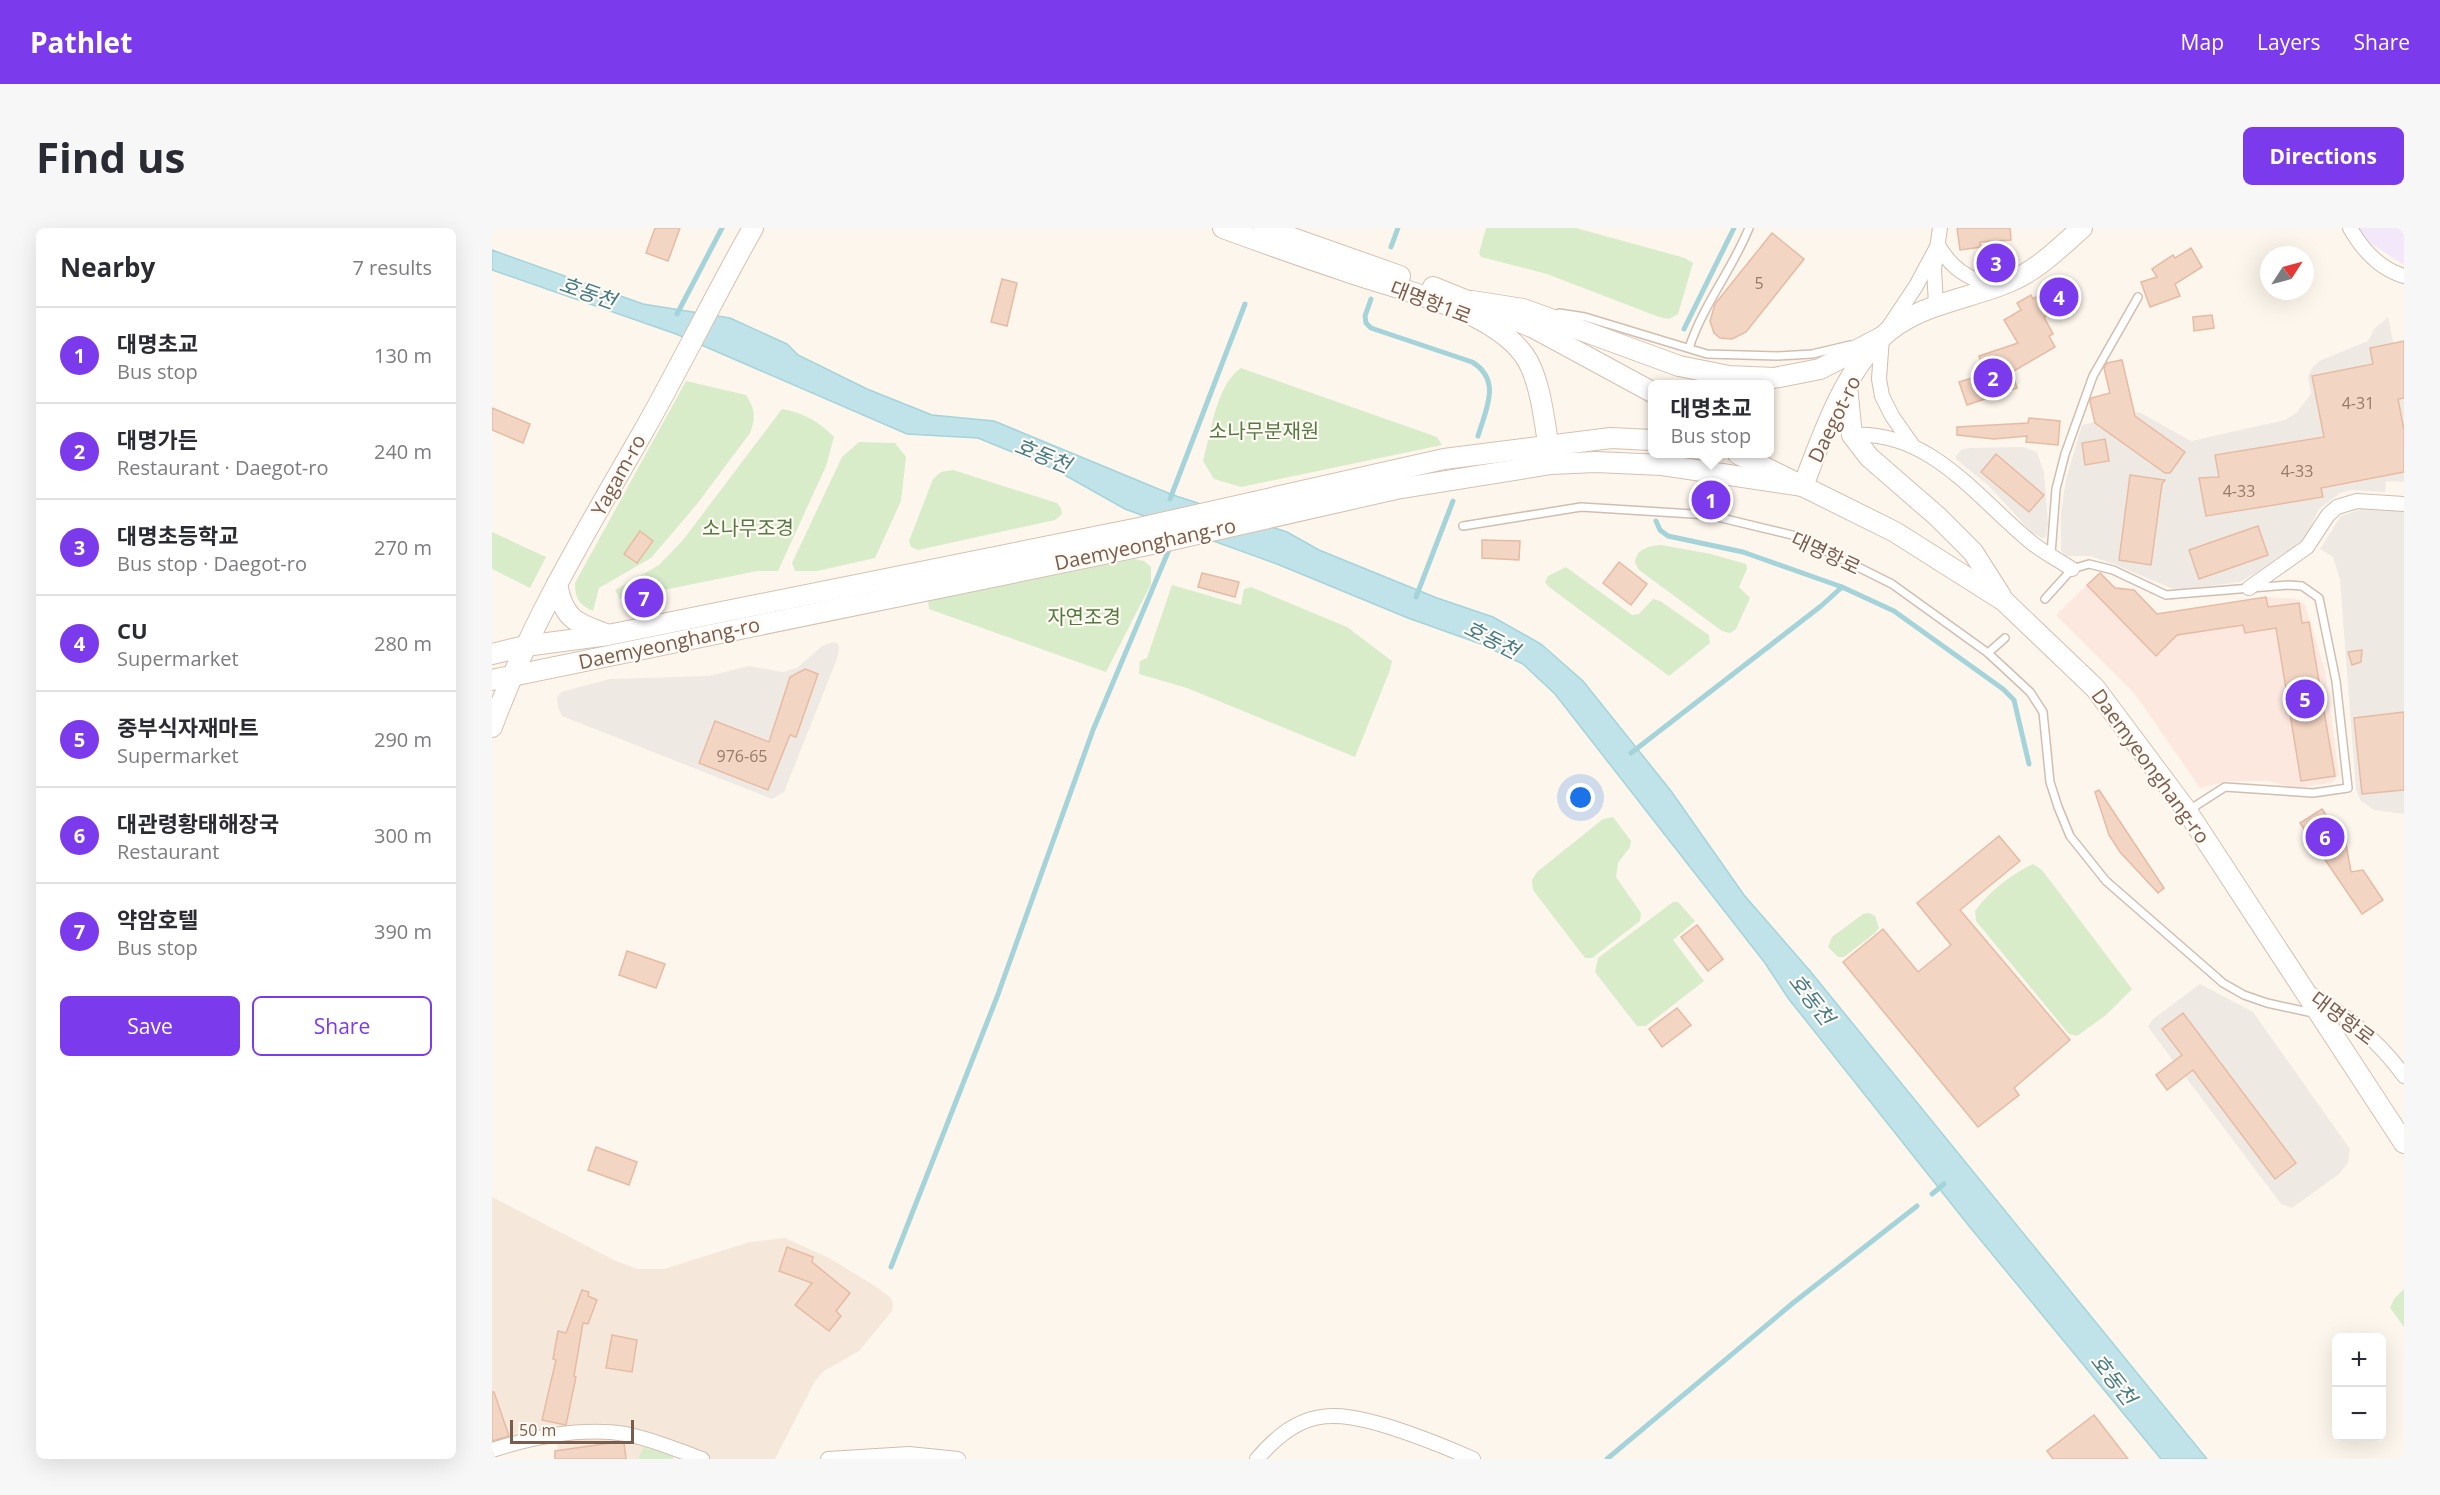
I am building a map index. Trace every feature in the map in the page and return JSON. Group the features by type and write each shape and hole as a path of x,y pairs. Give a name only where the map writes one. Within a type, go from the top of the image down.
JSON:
{"main road":[{"name":"Yagam-ro","path":"492,727 501,678 525,646 557,584 681,365 753,228"},
{"name":"대명항1로","path":"1223,228 1445,305 1497,330 1514,342 1526,357 1538,393 1551,464"},
{"path":"1264,228 1472,301 1534,328 1648,389"},
{"name":"Daegot-ro","path":"1803,486 1846,383 1882,337 1936,304 1995,286 2042,264 2082,228"},
{"path":"1472,301 1523,309 1679,366 1729,376 1773,378 1820,369 1882,337"},
{"path":"1846,383 1852,435 1869,457 1938,517 1972,552 2004,601"},
{"name":"Daemyeonghang-ro","path":"492,654 525,646 608,635 1139,528 1254,500 1444,459 1548,444 1611,438 1648,440"},
{"name":"Daemyeonghang-ro","path":"1748,458 1895,532 2004,601 2095,688 2187,812 2404,1143"},
{"path":"1773,458 1803,486"},
{"name":"Daemyeonghang-ro","path":"501,678 1167,541 1396,489 1551,464 1596,462 1662,465 1803,486"},
{"path":"557,584 561,606 572,619 581,625 608,635"}],"street":[{"path":"1936,304 1934,269 1940,228"},
{"path":"2350,228 2366,252 2404,276"},
{"path":"1938,245 1946,261 1956,271 1995,286"},
{"path":"1913,446 1892,416 1882,396 1879,379 1882,337 1916,286 1938,245"},
{"path":"1852,435 1872,434 1913,446 1946,465 1979,493 2028,541 2072,569"},
{"path":"2249,588 2307,547 2328,515 2337,507 2356,501 2404,504"},
{"name":"대명항로","path":"2304,989 2360,1026 2386,1052 2404,1076"},
{"path":"1257,1459 1272,1442 1296,1425 1310,1419 1338,1415 1401,1431 1473,1459"},
{"path":"492,1450 533,1439 599,1432 626,1434 666,1445 702,1459"},
{"path":"828,1459 909,1454 958,1459"}],"lane":[{"path":"1689,348 1702,312 1728,272 1749,228"},
{"path":"2051,554 2056,489 2065,454 2093,376 2138,297"},
{"path":"1523,309 1585,317 1707,354 1778,356 1812,354 1882,337"},
{"name":"대명항로","path":"1463,526 1581,507 1709,515 1796,536 1892,584 1988,653 2030,692 2043,712 2050,782 2058,807 2070,836 2106,881 2223,983 2244,995 2267,1003 2320,1014"},
{"path":"2045,599 2072,569 2090,564 2166,595 2302,586 2319,598 2336,681 2348,788 2313,793 2225,787 2187,812"},
{"path":"1988,653 2005,638"}],"shaded area":[{"path":"2358,228 2404,228 2404,265 2369,242"},
{"path":"2388,317 2404,394 2404,482 2386,481 2385,492 2351,490 2340,493 2319,509 2305,538 2275,562 2240,582 2176,590 2111,563 2090,556 2066,556 2061,551 2061,513 2066,480 2082,425 2139,412 2191,441 2285,420 2296,413 2311,394 2308,376 2319,361 2368,341 2374,329"},
{"path":"2023,447 2037,452 2044,473 2048,524 2046,537 2042,538 2032,533 1989,486 1956,459 1962,449"},
{"path":"2361,509 2404,511 2404,814 2374,810 2361,801 2356,790 2340,580 2333,557 2320,549 2341,516"},
{"path":"2100,572 2113,586 2134,590 2158,615 2266,597 2296,599 2305,604 2325,671 2339,775 2331,783 2296,788 2268,781 2228,781 2200,788 2135,694 2056,615"},
{"path":"833,642 838,644 837,659 784,792 772,799 562,716 558,707 557,697 561,692 610,679 709,676 749,666 783,672 797,668 822,646"},
{"path":"2200,984 2253,1012 2350,1149 2348,1163 2339,1174 2292,1208 2281,1204 2148,1027 2153,1019"},
{"path":"492,1197 616,1261 637,1269 664,1269 750,1242 785,1238 829,1258 875,1286 891,1298 892,1311 859,1351 824,1371 815,1381 775,1459 683,1459 643,1447 638,1459 561,1459 557,1444 550,1442 492,1456"}],"green space":[{"path":"1486,228 1576,228 1685,258 1693,263 1678,314 1669,319 1659,317 1547,274 1481,257 1479,253"},
{"name":"소나무분재원","path":"1241,368 1437,437 1442,445 1241,487 1214,479 1203,461 1212,423 1220,397"},
{"name":"소나무조경","path":"686,381 746,395 754,414 750,433 697,504 651,558 599,588 593,611 579,600 575,583"},
{"name":"소나무조경","path":"782,409 811,419 823,426 834,437 826,466 778,571 757,571 620,599 615,590 659,565 683,540"},
{"name":"소나무조경","path":"859,442 895,443 906,457 901,501 875,558 817,571 795,571 792,563 842,457"},
{"path":"953,470 1057,503 1062,514 1055,520 918,550 911,547 909,541 933,479 941,472"},
{"path":"492,532 546,557 530,588 492,569"},
{"path":"1661,545 1711,554 1746,564 1747,569 1739,587 1750,598 1736,629 1730,633 1722,631 1639,570 1635,563 1640,551 1647,547"},
{"name":"자연조경","path":"1134,559 1144,561 1151,567 1151,584 1106,672 929,609 928,600"},
{"path":"1566,567 1632,615 1639,614 1653,599 1660,601 1709,635 1710,643 1669,676 1549,587 1545,582 1548,576"},
{"path":"1172,585 1241,605 1244,589 1251,587 1347,627 1392,661 1355,757 1187,688 1139,674 1140,661 1147,658"},
{"path":"1613,817 1631,841 1630,847 1618,863 1616,877 1641,913 1640,921 1592,958 1585,958 1533,890 1532,880 1537,872 1603,819"},
{"path":"2033,864 2042,870 2132,989 2106,1015 2077,1036 2069,1034 1976,921 1975,911 1994,890"},
{"path":"1673,902 1678,902 1695,921 1673,940 1704,981 1646,1026 1637,1026 1595,972 1598,958"},
{"path":"1869,913 1875,916 1879,928 1844,957 1838,957 1828,947 1832,937 1863,914"},
{"path":"2404,1289 2404,1327 2390,1308 2394,1299"},
{"path":"643,1447 673,1456 673,1459 638,1459"}],"water":[{"name":"호동천","path":"492,250 643,304 730,318 787,344 798,355 867,389 932,415 994,421 1173,495 1287,532 1319,550 1437,598 1493,617 1541,644 1583,681 1671,791 1744,895 1810,971 2207,1459 2161,1459 1969,1226 1788,998 1765,963 1555,694 1523,664 1481,644 1408,618 1277,564 1125,509 1054,469 978,438 907,434 676,334 492,270"}],"building":[{"path":"655,228 680,228 668,261 646,253"},
{"path":"1957,228 2010,228 2011,240 1980,242 1981,247 1960,250"},
{"path":"1772,233 1804,259 1746,332 1732,339 1720,338 1714,333 1710,321 1715,304"},
{"path":"2191,248 2202,267 2175,284 2180,296 2150,307 2141,282 2157,277 2152,269 2173,255 2175,258"},
{"path":"1002,279 1017,283 1007,326 991,322"},
{"path":"2058,283 2070,302 2044,317 2053,334 2049,336 2055,347 2012,372 2017,388 1967,405 1959,382 1985,374 1979,356 2018,343 2004,320 2021,310 2017,303 2031,295 2033,299"},
{"path":"2212,315 2214,328 2194,331 2193,317"},
{"path":"2404,341 2404,398 2398,399 2404,430 2404,472 2321,488 2323,497 2206,516 2199,478 2219,477 2215,455 2324,437 2312,376 2373,364 2370,348"},
{"path":"2122,360 2135,416 2185,452 2170,473 2165,473 2095,423 2091,398 2110,393 2104,368 2107,363"},
{"path":"492,408 530,424 523,443 492,430"},
{"path":"2029,418 2060,421 2058,445 2026,442 2027,436 1994,439 1957,435 1957,427 2028,423"},
{"path":"2105,439 2109,461 2085,465 2082,443"},
{"path":"1996,454 2044,495 2029,512 1981,472"},
{"path":"2130,475 2165,480 2162,484 2151,565 2119,560"},
{"path":"2258,526 2268,555 2199,579 2189,550"},
{"path":"640,531 653,541 637,563 624,554"},
{"path":"1482,540 1520,541 1519,560 1482,558"},
{"path":"1619,562 1647,584 1631,605 1603,583"},
{"path":"1202,573 1239,582 1235,597 1198,587"},
{"path":"2100,573 2115,588 2134,590 2157,614 2266,597 2268,607 2299,603 2302,623 2309,622 2335,776 2301,781 2276,628 2245,633 2243,625 2177,635 2156,656 2087,585"},
{"path":"2362,650 2361,662 2352,665 2348,652"},
{"path":"805,669 818,674 796,737 790,735 768,790 699,763 715,721 769,742 790,677"},
{"path":"2404,712 2404,790 2362,794 2354,718"},
{"path":"2099,790 2164,888 2158,893 2120,852 2109,835 2095,792"},
{"path":"2322,809 2346,844 2351,872 2363,870 2383,900 2362,914 2300,823"},
{"path":"1999,836 2020,861 1960,910 2070,1040 2014,1088 2019,1095 1978,1127 1843,962 1883,929 1918,972 1951,945 1917,903"},
{"path":"1697,925 1723,959 1708,971 1681,937"},
{"path":"627,951 665,964 656,988 619,975"},
{"path":"1677,1008 1691,1025 1662,1047 1649,1029"},
{"path":"2183,1013 2296,1163 2275,1179 2193,1070 2167,1090 2156,1075 2182,1055 2162,1029"},
{"path":"596,1147 637,1162 629,1185 588,1170"},
{"path":"787,1247 813,1257 812,1262 850,1293 836,1311 841,1316 829,1331 795,1305 812,1283 779,1271"},
{"path":"582,1290 589,1292 588,1296 597,1300 588,1324 583,1323 574,1376 576,1377 566,1425 542,1420 556,1360 553,1359 558,1331 566,1333"},
{"path":"612,1335 637,1340 632,1372 606,1368"},
{"path":"492,1392 494,1392 509,1436 492,1441"},
{"path":"2094,1415 2128,1459 2053,1459 2047,1451"},
{"path":"624,1443 626,1459 555,1459 555,1451"}],"waterway":[{"path":"677,314 722,228"},
{"path":"1391,247 1398,228"},
{"path":"1684,329 1734,228"},
{"path":"1371,299 1365,316 1366,323 1371,328 1472,362 1481,369 1487,377 1489,396 1478,436"},
{"path":"1170,499 1245,304"},
{"path":"1416,597 1453,501"},
{"path":"1656,521 1660,530 1668,536 1743,552 1842,587"},
{"path":"891,1267 997,997 1093,730 1171,545"},
{"path":"1631,753 1821,606 1842,587 1894,611 2003,689 2014,700 2029,764"},
{"path":"1932,1194 1944,1184"},
{"path":"1607,1459 1793,1303 1917,1206"}],"place":[{"name":"대명초등학교","path":"1996,263"},
{"name":"CU","path":"2059,297"},
{"name":"대명가든","path":"1993,378"},
{"name":"대명초교","path":"1711,500"},
{"name":"약암호텔","path":"644,598"},
{"name":"중부식자재마트","path":"2305,699"},
{"name":"대관령황태해장국","path":"2325,837"}]}
